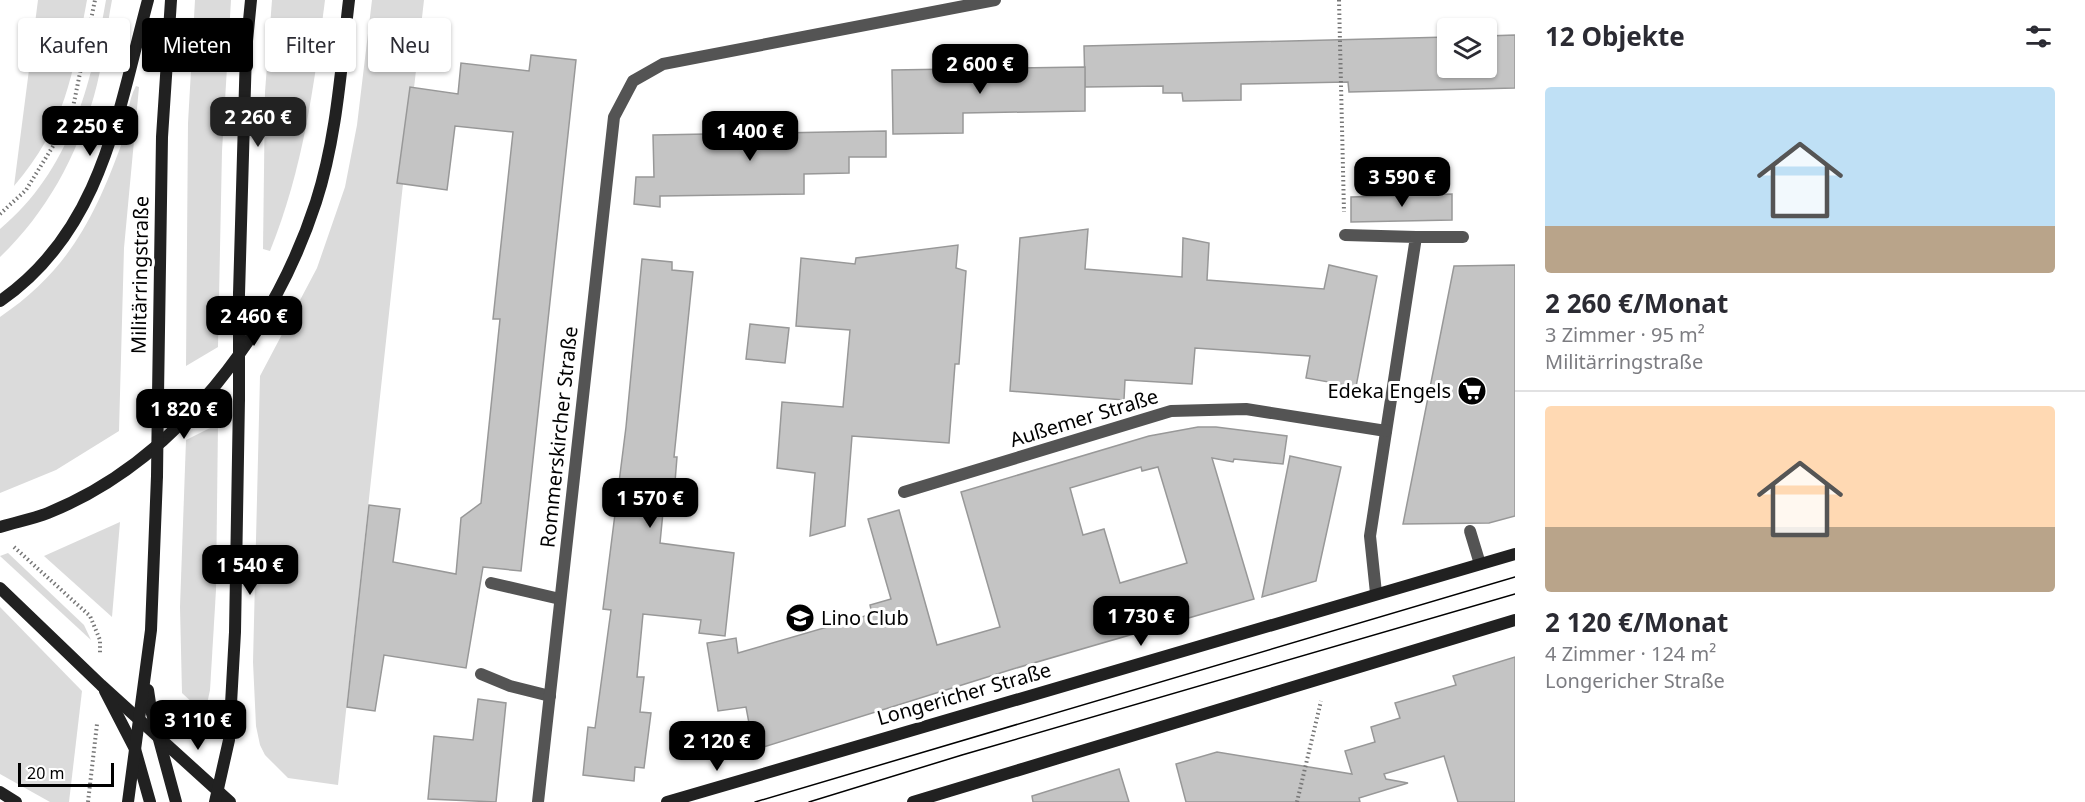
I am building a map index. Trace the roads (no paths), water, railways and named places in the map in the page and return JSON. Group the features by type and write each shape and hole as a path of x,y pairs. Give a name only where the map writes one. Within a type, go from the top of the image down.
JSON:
{"main road":[{"path":"0,301 18,289 51,256 81,211 107,155 148,0"},
{"name":"Militärringstraße","path":"128,802 151,630 157,476 162,137 171,0"},
{"path":"216,802 229,730 235,632 240,399 239,294 246,51 251,0"},
{"path":"0,527 48,513 87,494 144,457 206,397 250,335 293,264 317,200 333,133 349,0"},
{"name":"Longericher Straße","path":"667,802 1515,554"},
{"path":"0,588 101,685 230,802"},
{"path":"914,802 1515,620"},
{"path":"146,674 151,710 176,802"},
{"path":"101,685 135,749 150,802"},
{"path":"0,792 16,802"}],"street":[{"name":"Rommerskircher Straße","path":"538,802 614,117 633,81 663,64 995,0"},
{"path":"1345,235 1463,237"},
{"path":"1376,593 1370,536 1416,237"},
{"name":"Außemer Straße","path":"904,492 1171,411 1246,409 1386,431"},
{"path":"1470,531 1480,564"},
{"path":"491,584 560,599"},
{"path":"481,674 550,696"}],"tram line":[{"path":"755,802 1515,577"},
{"path":"809,802 962,755 1515,594"}],"place":[{"name":"Edeka Engels","path":"1472,391"},
{"name":"Lino Club","path":"800,618"}]}
